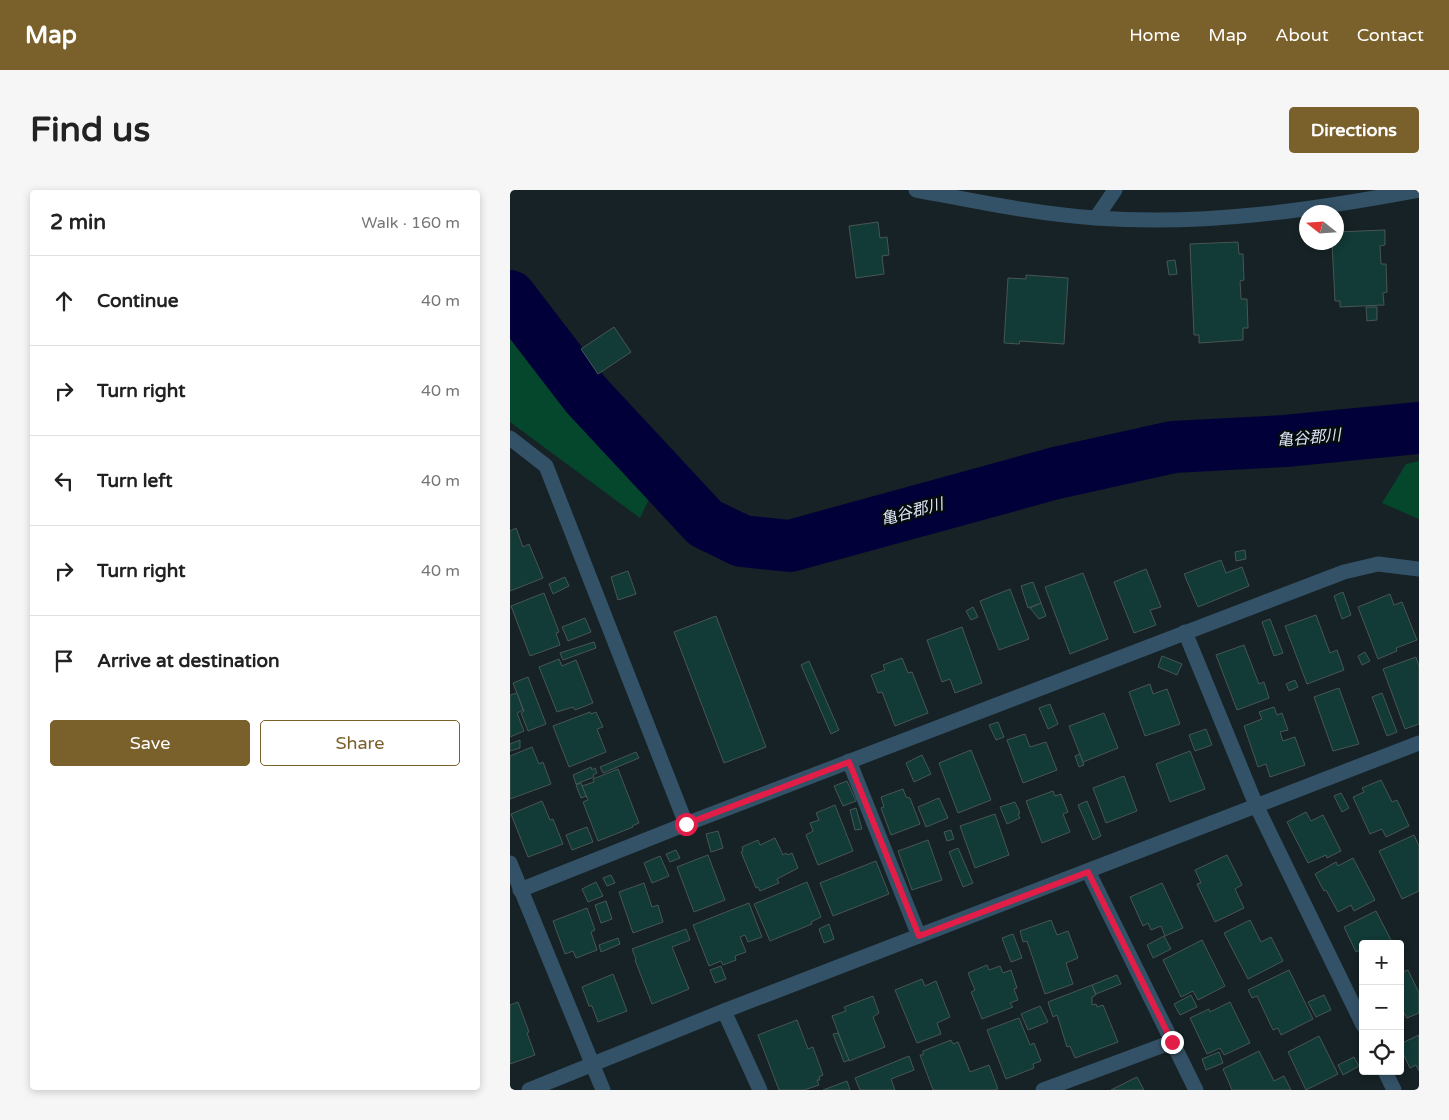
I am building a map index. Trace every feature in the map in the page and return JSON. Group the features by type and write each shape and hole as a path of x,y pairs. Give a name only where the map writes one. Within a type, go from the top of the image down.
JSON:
{"street":[{"path":"916,190 1016,209 1096,218 1190,220 1265,215 1419,190"},
{"path":"1096,218 1115,190"},
{"path":"510,438 546,466 686,824"},
{"path":"520,890 686,824 1344,572 1378,564 1419,568"},
{"path":"1185,632 1256,805 1359,1017"},
{"path":"529,1090 724,1011 1419,743"},
{"path":"849,762 919,936"},
{"path":"510,863 603,1090"},
{"path":"1088,872 1196,1090"},
{"path":"724,1011 760,1090"},
{"path":"1043,1090 1172,1042"},
{"path":"1387,1075 1394,1090"}],"green space":[{"path":"510,320 655,487 640,518 510,422"},
{"path":"1419,461 1419,519 1382,503 1406,464"}],"building":[{"path":"878,222 880,238 887,237 889,255 882,256 884,274 856,278 849,226"},
{"path":"1385,230 1385,245 1380,246 1381,264 1386,264 1387,292 1383,293 1384,305 1340,307 1340,301 1335,301 1332,250 1344,250 1344,232"},
{"path":"1238,242 1239,254 1243,254 1244,280 1240,281 1241,299 1247,299 1248,328 1243,328 1243,340 1199,343 1199,335 1194,335 1190,244"},
{"path":"1175,260 1177,274 1169,275 1167,261"},
{"path":"1026,275 1068,278 1064,344 1020,341 1019,344 1004,343 1008,278 1026,279"},
{"path":"1366,307 1377,307 1377,320 1367,321"},
{"path":"614,327 631,352 598,374 581,349"},
{"path":"516,528 523,547 529,544 543,578 510,591 510,531"},
{"path":"1245,550 1246,559 1236,561 1235,552"},
{"path":"1221,560 1226,573 1242,567 1249,586 1198,607 1184,574"},
{"path":"1146,569 1161,607 1150,610 1156,625 1134,633 1114,582"},
{"path":"628,571 636,594 618,600 611,577"},
{"path":"1083,573 1108,639 1070,654 1045,587"},
{"path":"565,577 569,586 553,594 549,584"},
{"path":"1033,582 1041,603 1028,608 1021,586"},
{"path":"1010,589 1029,639 999,650 980,601"},
{"path":"1343,592 1351,615 1342,619 1334,596"},
{"path":"544,593 559,632 556,633 560,645 530,656 511,606"},
{"path":"1390,594 1394,605 1402,602 1417,640 1396,648 1397,651 1378,659 1358,607"},
{"path":"1041,603 1046,616 1039,619 1030,608"},
{"path":"973,607 978,617 971,620 966,611"},
{"path":"1316,615 1330,653 1337,650 1344,670 1307,684 1285,626"},
{"path":"716,616 766,747 724,763 674,632"},
{"path":"585,618 591,632 568,641 562,627"},
{"path":"1270,619 1283,653 1274,656 1262,622"},
{"path":"962,627 982,683 955,693 950,679 942,682 927,640"},
{"path":"594,642 596,648 563,660 560,653"},
{"path":"1244,645 1259,684 1264,682 1269,698 1237,710 1216,655"},
{"path":"1365,652 1370,661 1362,665 1358,656"},
{"path":"1162,656 1182,664 1177,675 1158,667"},
{"path":"1416,657 1419,666 1419,724 1405,729 1383,669"},
{"path":"902,658 908,673 912,672 928,713 895,726 882,692 878,693 871,675 885,670 883,665"},
{"path":"559,659 562,666 576,660 593,703 575,710 573,707 557,712 539,667"},
{"path":"809,661 839,730 831,734 801,665"},
{"path":"528,677 546,724 528,731 521,713 524,711 513,683"},
{"path":"1295,680 1298,687 1289,691 1286,684"},
{"path":"1150,684 1153,694 1167,689 1180,724 1145,736 1129,692"},
{"path":"1339,688 1359,744 1333,751 1314,697"},
{"path":"517,693 523,710 517,713 524,731 510,737 510,695"},
{"path":"1382,693 1397,732 1387,736 1372,697"},
{"path":"1050,704 1058,724 1048,729 1039,708"},
{"path":"1274,707 1277,715 1282,713 1288,730 1280,732 1283,741 1295,737 1305,765 1270,777 1266,764 1258,767 1244,726 1262,719 1259,712"},
{"path":"590,712 591,714 596,712 603,727 597,729 606,752 569,767 553,726"},
{"path":"1104,713 1118,748 1083,762 1069,726"},
{"path":"998,722 1004,737 996,740 989,725"},
{"path":"1206,729 1212,745 1195,751 1189,735"},
{"path":"1025,734 1030,747 1046,742 1057,770 1023,783 1007,740"},
{"path":"520,740 520,748 510,751 510,744"},
{"path":"532,747 539,764 543,762 551,784 510,799 510,756"},
{"path":"971,750 991,800 958,813 939,763"},
{"path":"1190,751 1205,789 1170,802 1156,764"},
{"path":"636,752 639,758 603,773 600,767"},
{"path":"1080,754 1084,765 1079,767 1075,756"},
{"path":"922,755 931,774 914,782 906,763"},
{"path":"591,767 592,770 595,768 597,773 593,775 594,777 576,784 573,775"},
{"path":"618,769 639,823 598,841 583,802 588,800 582,786 594,782 593,779"},
{"path":"1124,776 1137,811 1106,823 1093,788"},
{"path":"1381,780 1392,802 1397,800 1409,826 1386,837 1382,829 1370,834 1353,797 1364,792 1362,788"},
{"path":"847,781 856,801 843,806 834,786"},
{"path":"581,783 586,796 581,798 576,785"},
{"path":"903,789 906,797 910,798 920,824 891,835 881,808 884,807 881,797"},
{"path":"1053,791 1055,796 1061,794 1068,812 1063,814 1070,832 1042,843 1026,801"},
{"path":"1341,793 1349,808 1342,812 1334,796"},
{"path":"939,798 948,818 926,827 918,807"},
{"path":"542,801 550,820 553,819 563,844 528,857 511,814"},
{"path":"1087,801 1101,836 1093,840 1078,805"},
{"path":"1015,802 1020,818 1007,824 1000,807"},
{"path":"835,805 853,851 818,865 806,835 813,831 810,823 819,820 816,813"},
{"path":"856,808 862,829 855,830 850,810"},
{"path":"1306,812 1311,821 1323,815 1341,851 1327,858 1326,855 1308,863 1287,822"},
{"path":"995,814 1009,855 975,868 960,826"},
{"path":"587,827 593,842 572,850 566,835"},
{"path":"951,830 954,839 947,841 944,832"},
{"path":"718,831 723,848 711,852 706,834"},
{"path":"1414,835 1419,846 1419,891 1402,899 1379,851"},
{"path":"775,838 783,855 792,853 798,868 777,879 779,883 760,891 758,887 756,888 741,852 743,851 742,847 758,840 760,845"},
{"path":"928,840 942,880 912,890 898,851"},
{"path":"958,848 973,883 963,887 949,852"},
{"path":"676,850 680,858 670,862 666,854"},
{"path":"708,855 725,900 694,912 677,867"},
{"path":"1227,855 1242,885 1235,889 1244,908 1215,922 1197,884 1201,883 1195,870"},
{"path":"660,856 669,876 652,883 644,863"},
{"path":"1353,858 1375,900 1354,911 1351,905 1338,912 1315,874 1336,862 1338,866"},
{"path":"876,861 889,894 833,916 820,883"},
{"path":"611,875 615,883 607,886 603,878"},
{"path":"596,882 603,896 588,902 582,889"},
{"path":"807,882 821,917 811,922 812,924 770,941 754,904"},
{"path":"644,883 652,907 658,905 663,922 633,933 619,892"},
{"path":"1162,883 1183,928 1165,936 1161,926 1151,930 1148,923 1143,926 1130,897"},
{"path":"606,901 612,919 601,923 595,905"},
{"path":"749,903 762,937 748,942 745,935 740,937 746,952 735,956 736,960 723,965 721,961 709,966 693,925"},
{"path":"587,908 595,930 591,932 597,950 576,958 573,951 565,954 553,921"},
{"path":"1376,911 1391,940 1359,940 1359,951 1356,952 1344,927"},
{"path":"1051,920 1057,935 1068,931 1078,958 1066,963 1073,984 1045,994 1027,941 1023,942 1020,931"},
{"path":"1250,920 1261,942 1271,937 1283,961 1248,979 1224,933"},
{"path":"829,924 834,939 824,943 819,929"},
{"path":"686,929 690,940 672,947 689,989 652,1004 632,949"},
{"path":"1013,934 1022,958 1011,962 1002,938"},
{"path":"1164,936 1171,949 1153,958 1147,945"},
{"path":"618,938 620,944 601,952 599,945"},
{"path":"1202,940 1225,986 1198,1000 1193,991 1181,997 1163,960"},
{"path":"987,965 989,970 1000,966 1003,973 1011,970 1017,988 1014,989 1018,1000 1010,1003 1013,1007 982,1019 971,992 975,990 968,973"},
{"path":"721,966 726,979 715,983 710,970"},
{"path":"1289,970 1313,1019 1281,1035 1278,1028 1273,1030 1257,996 1252,998 1248,990"},
{"path":"1408,970 1419,993 1419,1013 1407,1018 1404,1013 1404,972"},
{"path":"613,974 627,1011 598,1022 592,1006 589,1006 582,987"},
{"path":"1117,975 1121,984 1096,994 1092,985"},
{"path":"922,979 925,986 936,981 950,1017 937,1023 941,1034 917,1043 895,990"},
{"path":"1092,985 1096,995 1092,997 1092,1005 1096,1004 1097,1007 1103,1005 1118,1042 1075,1058 1070,1046 1067,1047 1057,1015 1053,1017 1048,1002"},
{"path":"1191,995 1197,1007 1180,1015 1174,1004"},
{"path":"1324,995 1331,1010 1316,1017 1308,1002"},
{"path":"873,996 879,1013 873,1017 885,1047 849,1061 832,1016 846,1011 844,1007"},
{"path":"518,1002 535,1055 510,1064 510,1005"},
{"path":"1230,1002 1250,1043 1224,1055 1220,1048 1207,1054 1190,1018 1209,1009 1210,1012"},
{"path":"1040,1006 1048,1022 1028,1030 1021,1014"},
{"path":"1019,1018 1030,1045 1034,1043 1041,1061 1033,1064 1034,1068 1006,1079 987,1030"},
{"path":"797,1020 808,1049 813,1047 823,1075 819,1077 820,1080 817,1080 819,1085 804,1090 779,1090 758,1035"},
{"path":"838,1033 849,1060 844,1062 833,1034"},
{"path":"1419,1035 1419,1071 1416,1065 1410,1068 1404,1055 1404,1042"},
{"path":"1319,1036 1338,1074 1306,1090 1288,1052"},
{"path":"951,1040 953,1044 958,1042 970,1072 989,1065 998,1089 933,1090 920,1055 923,1055 923,1051"},
{"path":"1259,1051 1274,1081 1284,1076 1291,1090 1232,1090 1223,1069"},
{"path":"1219,1052 1223,1063 1206,1070 1202,1059"},
{"path":"909,1056 914,1070 891,1079 895,1090 860,1090 855,1078"},
{"path":"1354,1057 1359,1066 1343,1075 1338,1065"},
{"path":"1137,1077 1144,1090 1111,1090"},
{"path":"847,1081 850,1090 823,1090"}],"waterway":[{"name":"亀谷郡川","path":"510,296 586,395 705,523 742,541 790,546 1056,473 1173,447 1285,441 1419,428"}],"route":[{"path":"686,824 849,762 919,936 1088,872 1172,1042"}]}
